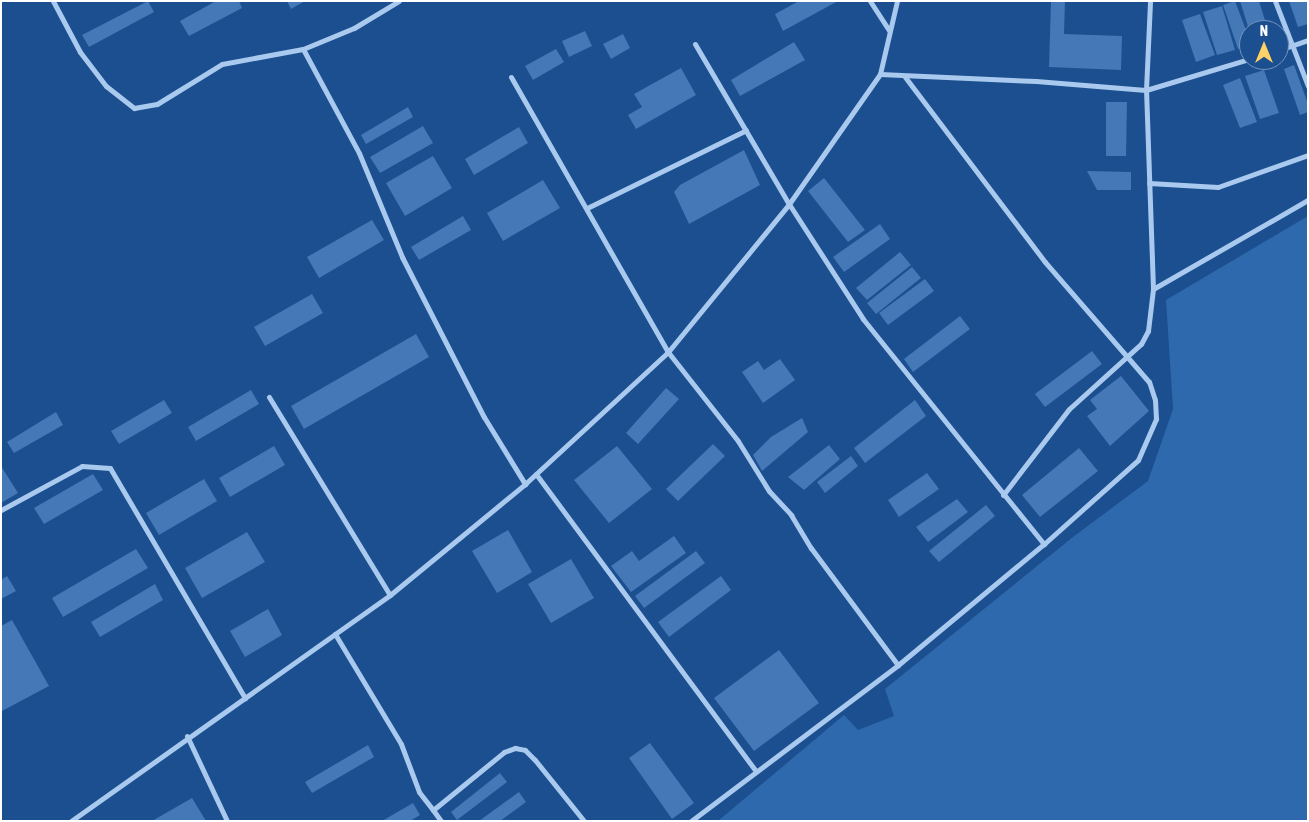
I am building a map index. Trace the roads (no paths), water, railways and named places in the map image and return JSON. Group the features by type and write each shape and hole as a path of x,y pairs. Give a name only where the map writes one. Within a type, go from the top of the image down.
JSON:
{"street":[{"path":"53,1 80,52 95,72 118,98 134,108 157,104 222,64 303,49 354,28 399,1"},
{"path":"870,1 889,30"},
{"path":"72,821 187,736 245,698 390,595 525,484 668,352 789,204 880,74 889,30 898,1"},
{"path":"1003,494 1069,409 1141,344 1148,331 1153,289 1146,90 1150,1"},
{"path":"1275,1 1308,86"},
{"path":"1289,47 1308,40"},
{"path":"695,44 789,204 863,319 1044,544"},
{"path":"303,49 359,153 402,257 484,417 525,484"},
{"path":"880,74 906,78 1036,81 1146,90 1239,62"},
{"path":"511,77 668,352 738,441 770,491 791,515 811,548 898,665"},
{"path":"691,821 754,770 898,665 1044,544 1138,460 1151,435 1156,419 1155,400 1149,382 1045,262 906,78"},
{"path":"587,208 746,130"},
{"path":"1149,183 1218,187 1308,154"},
{"path":"1153,289 1308,200"},
{"path":"270,397 390,595"},
{"path":"1,510 82,466 110,468 245,698"},
{"path":"536,474 754,770"},
{"path":"335,634 401,744 419,792 441,821"},
{"path":"187,736 227,821"},
{"path":"433,810 504,752 515,748 525,750 535,760 584,821"}]}
